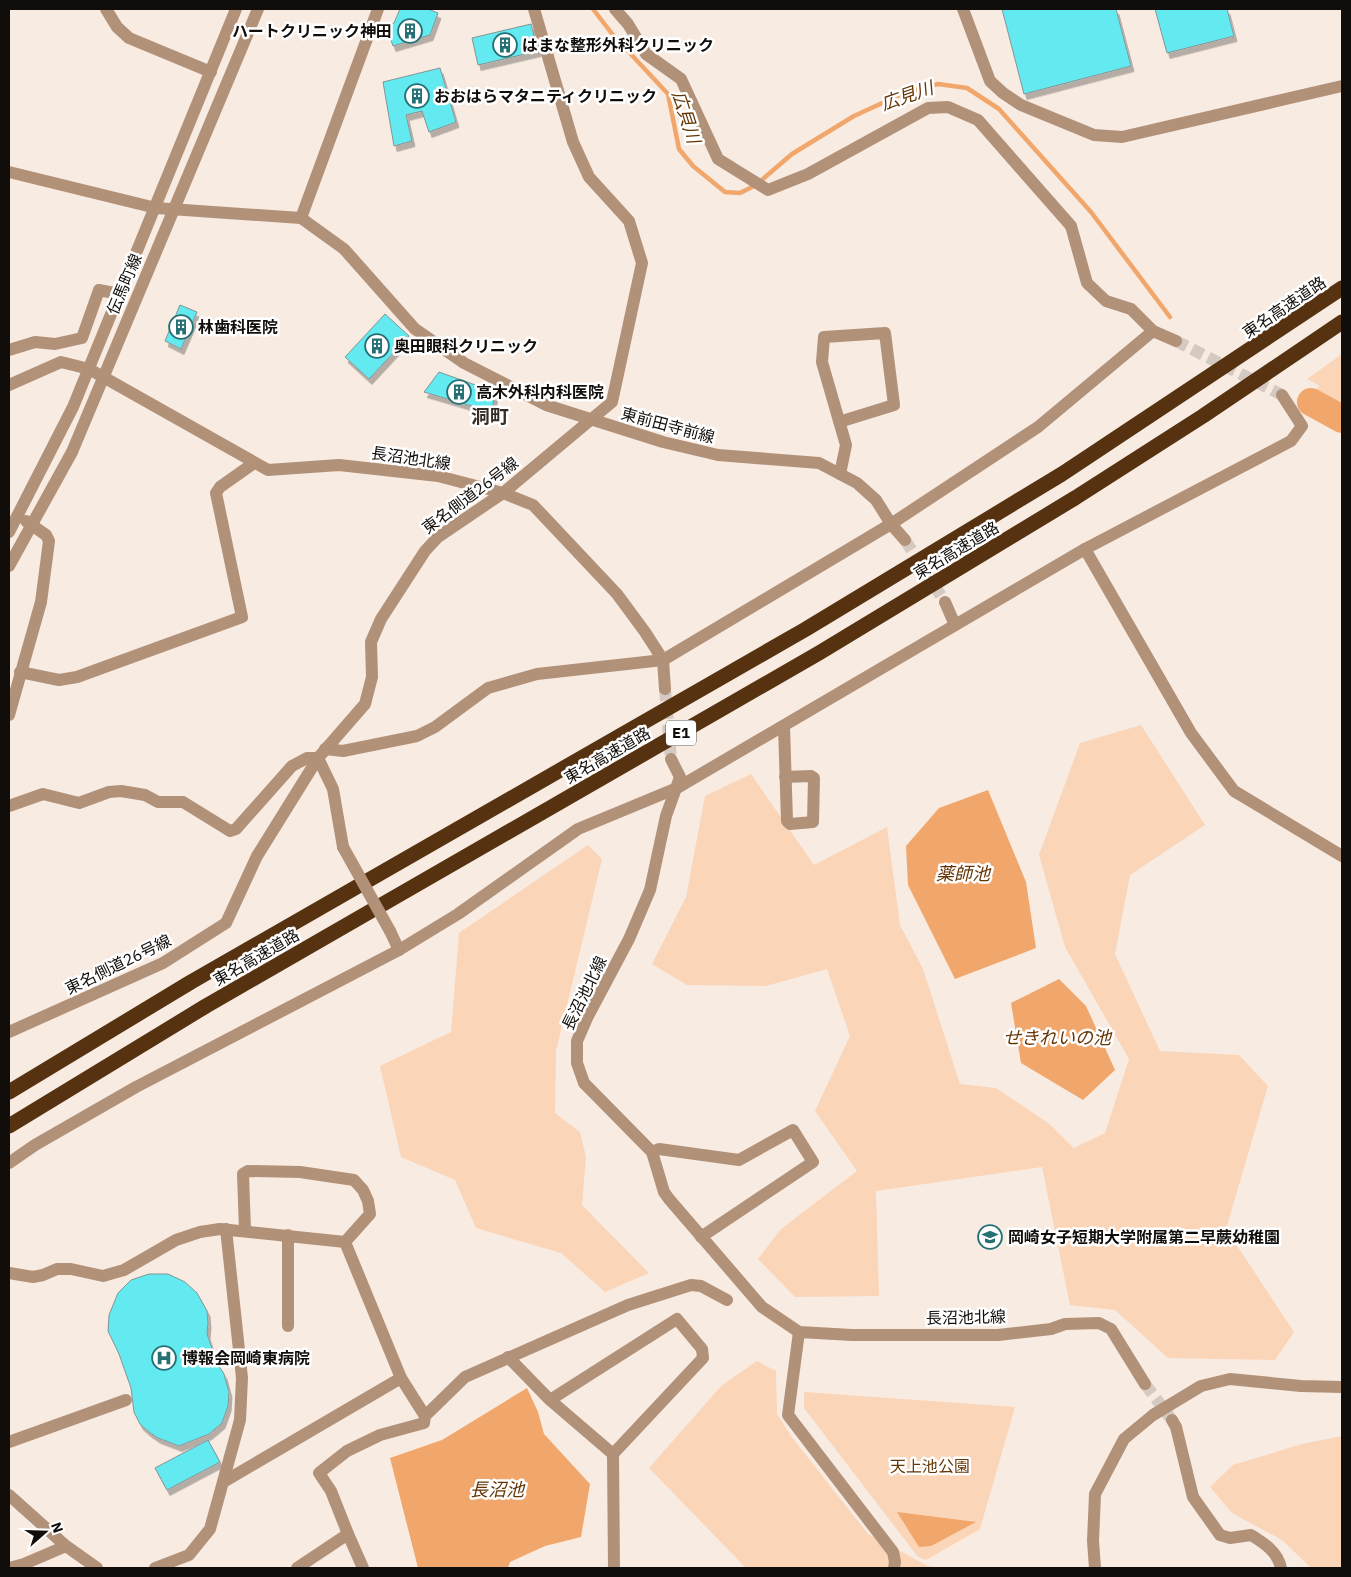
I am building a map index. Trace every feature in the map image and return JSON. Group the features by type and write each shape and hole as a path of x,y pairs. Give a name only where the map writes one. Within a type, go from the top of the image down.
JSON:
{"highway":[{"name":"東名高速道路","path":"9,1092 191,982 806,629 1062,474 1342,288"},
{"name":"東名高速道路","path":"9,1126 206,1006 844,638 1075,498 1342,322"}],"street":[{"path":"106,9 117,27 129,38 211,72"},
{"name":"伝馬町線","path":"9,532 73,407 236,9"},
{"name":"伝馬町線","path":"9,566 72,452 135,298 175,208 258,9"},
{"path":"9,172 156,208 301,218 378,9"},
{"name":"東名側道26号線","path":"9,1032 163,964 226,924 257,856 322,754 365,704 372,677 371,642 381,619 425,551 438,537 503,493 612,402 642,263 629,221 589,177 573,142 534,9"},
{"path":"615,9 628,24 646,54 681,79 718,160 768,190 808,174 928,108 948,107 978,120 1072,226 1086,284 1106,302 1131,309 1153,331 1176,341"},
{"path":"963,9 990,81 1002,93 1021,105 1094,135 1122,137 1342,86"},
{"name":"東前田寺前線","path":"301,218 344,249 415,329 464,363 546,405 664,442 718,455 819,463 857,483 876,500 891,524 905,540"},
{"path":"9,350 35,342 55,344 82,338 99,290 119,294"},
{"path":"9,806 43,794 79,803 109,792 121,791 145,795 158,802 183,802 230,831 236,829 292,766 307,758 416,736 435,727 488,688 536,674 663,660 891,524 1038,427 1153,331"},
{"path":"839,422 894,405 885,333 824,338 822,362 839,422 846,445 840,474"},
{"name":"長沼池北線","path":"9,386 61,362 89,369 268,470 339,465 438,476 503,493 533,505 617,594 663,660"},
{"path":"9,1163 35,1145 136,1086 399,950 458,914 578,829 677,788 1085,550 1291,441 1302,426 1282,395"},
{"path":"20,672 59,680 77,677 242,617 216,493 220,487 254,463"},
{"path":"9,715 41,602 49,541 46,535 32,524 17,516"},
{"path":"1085,550 1191,733 1234,790 1342,856"},
{"path":"945,602 955,625"},
{"path":"663,660 665,689"},
{"path":"784,726 785,778"},
{"path":"322,754 333,789 343,847 399,950"},
{"path":"672,759 680,777 677,788"},
{"name":"長沼池北線","path":"677,788 666,816 650,890 629,939 587,1018 577,1041 578,1063 584,1084 652,1152 664,1192 762,1307 799,1332 852,1335 998,1335 1051,1329 1065,1324 1099,1323 1111,1329 1145,1384"},
{"path":"652,1152 659,1149 739,1160 793,1130 812,1162 701,1237"},
{"path":"244,1230 243,1174 248,1171 300,1172 354,1180 363,1190 368,1200 370,1214 345,1242"},
{"path":"155,1568 189,1555 210,1529 225,1481 240,1420 242,1378 226,1229"},
{"path":"9,1273 33,1277 43,1276 57,1269 71,1269 103,1276 124,1270 176,1240 200,1232 226,1229 345,1242"},
{"path":"288,1236 288,1326"},
{"path":"345,1242 401,1378 425,1416"},
{"path":"363,1568 331,1491 319,1473 347,1451 380,1435 424,1423 425,1416 465,1377 628,1306 691,1285 701,1286 727,1300"},
{"path":"550,1400 677,1319 702,1349 703,1358 613,1454 614,1568"},
{"path":"799,1332 788,1415 893,1552 894,1568"},
{"path":"508,1357 550,1400 613,1454"},
{"path":"225,1481 401,1378"},
{"path":"1095,1568 1093,1541 1095,1494 1124,1439 1153,1415 1202,1386 1230,1379 1301,1386 1342,1387"},
{"path":"9,1442 126,1400"},
{"path":"1172,1420 1176,1427 1193,1497 1220,1535 1230,1538 1251,1535 1270,1547 1281,1568"},
{"path":"9,1495 66,1546 98,1568"},
{"path":"297,1568 348,1534"},
{"path":"9,1568 24,1564 66,1546"}],"green space":[{"path":"1342,354 1342,415 1300,400 1320,386 1307,379"},
{"path":"1141,725 1205,825 1130,875 1115,954 1160,1051 1239,1055 1268,1086 1226,1229 1294,1332 1275,1360 1168,1358 1115,1310 1070,1305 1042,1167 876,1191 879,1296 795,1297 758,1259 781,1229 857,1171 815,1111 850,1036 827,969 766,986 687,985 652,964 686,897 705,796 751,774 814,865 887,827 900,925 923,969 960,1084 996,1088 1048,1123 1074,1148 1105,1133 1129,1059 1065,947 1039,855 1080,743"},
{"path":"588,845 602,859 556,1051 555,1113 580,1132 586,1157 582,1205 649,1273 605,1292 561,1253 476,1228 455,1180 401,1157 380,1066 451,1032 459,933"},
{"path":"757,1361 776,1371 777,1414 791,1436 868,1534 928,1566 940,1568 746,1568 649,1468 722,1385"},
{"name":"天上池公園","path":"804,1392 1015,1407 980,1529 926,1560 918,1557 804,1408"},
{"path":"1342,1436 1342,1568 1311,1568 1282,1540 1232,1513 1210,1487 1233,1465 1302,1444"}],"water":[{"name":"薬師池","path":"988,790 1026,882 1036,948 955,979 908,885 906,846 939,808"},
{"name":"せきれいの池","path":"1059,979 1086,1006 1115,1070 1083,1100 1021,1063 1011,1003"},
{"name":"長沼池","path":"527,1388 538,1412 544,1434 590,1484 581,1537 545,1546 510,1562 508,1568 418,1568 390,1458 442,1440"},
{"path":"897,1512 976,1522 931,1546 919,1547"}],"building":[{"name":"ハートクリニック神田","path":"400,9 428,9 438,13 430,35 393,46 386,26 394,23"},
{"path":"1002,9 1116,9 1131,66 1024,94"},
{"path":"1155,9 1227,9 1234,36 1167,53"},
{"name":"はまな整形外科クリニック","path":"531,24 538,51 478,65 472,38"},
{"name":"おおはらマタニティクリニック","path":"440,68 456,122 429,132 422,111 406,115 412,141 394,146 383,82"},
{"name":"林歯科医院","path":"180,305 197,312 181,349 165,341"},
{"name":"奥田眼科クリニック","path":"385,314 409,336 369,379 345,357"},
{"name":"高木外科内科医院","path":"439,372 495,392 492,412 424,392"},
{"path":"149,1274 168,1274 185,1282 197,1293 207,1311 207,1334 217,1363 224,1374 229,1392 228,1406 222,1423 209,1434 179,1446 158,1438 140,1424 134,1412 131,1388 119,1354 108,1331 109,1315 118,1293 131,1280"},
{"path":"208,1440 220,1462 167,1490 155,1468"}],"waterway":[{"name":"広見川","path":"593,9 613,35 668,94 679,149 693,166 725,192 740,193 756,185 792,154 854,116 904,93 938,84 967,88 999,109 1091,212 1170,317"},
{"name":"広見川","path":"1311,402 1342,419"}],"tunnel":[{"path":"1176,341 1282,395"},
{"path":"905,540 945,602"},
{"path":"665,689 671,759"},
{"path":"1145,1384 1172,1420"}],"place":[{"name":"ハートクリニック神田","path":"410,31"},
{"name":"はまな整形外科クリニック","path":"505,45"},
{"name":"おおはらマタニティクリニック","path":"417,96"},
{"name":"林歯科医院","path":"181,327"},
{"name":"奥田眼科クリニック","path":"377,346"},
{"name":"高木外科内科医院","path":"459,392"},
{"name":"岡崎女子短期大学附属第二早蕨幼稚園","path":"990,1237"},
{"name":"博報会岡崎東病院","path":"164,1358"}],"district":[{"name":"洞町","path":"490,416"}],"water label":[{"name":"広貝川","path":"686,117"}]}
